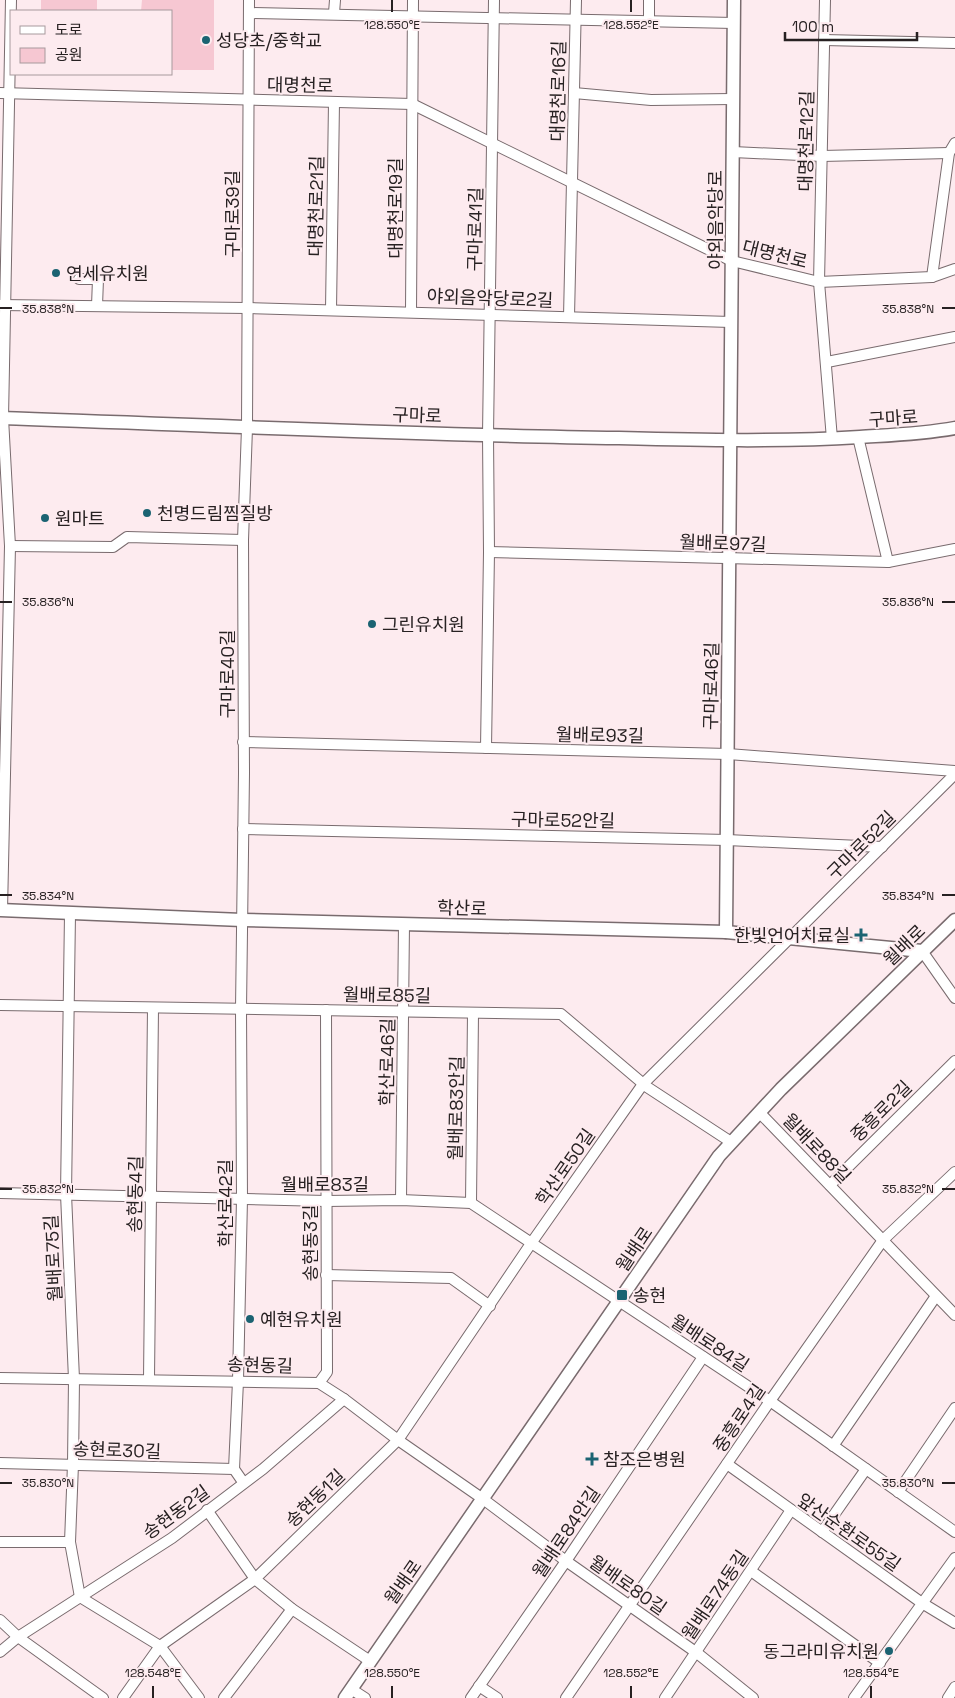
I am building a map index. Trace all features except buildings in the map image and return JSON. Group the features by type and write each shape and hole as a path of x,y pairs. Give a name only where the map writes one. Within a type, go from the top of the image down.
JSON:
{"main road":[{"name":"야외음악당로","path":"731,440 734,0"},
{"name":"구마로","path":"1,418 247,428 731,440 832,439 926,433 955,428"},
{"name":"구마로46길","path":"726,932 731,440"},
{"name":"학산로","path":"1,910 242,920 726,932 922,951"},
{"name":"월배로","path":"348,1693 709,1170 731,1142 759,1112 955,920"}],"street":[{"name":"구마로39길","path":"247,428 249,0"},
{"path":"334,13 335,0"},
{"name":"대명천로19길","path":"411,312 413,0"},
{"name":"구마로41길","path":"486,748 494,0"},
{"name":"대명천로16길","path":"573,183 576,0"},
{"path":"649,0 649,21"},
{"name":"대명천로12길","path":"825,0 819,282 827,362"},
{"path":"249,12 734,23"},
{"path":"1,910 10,546 1,418 4,93 10,13"},
{"path":"824,40 955,43"},
{"name":"대명천로","path":"4,93 412,104 732,261 819,282 932,277 955,269"},
{"path":"574,93 651,100 733,99"},
{"name":"대명천로21길","path":"331,310 334,102"},
{"path":"932,277 949,153 955,144"},
{"path":"733,152 822,156 949,153"},
{"path":"569,317 573,183"},
{"path":"79,279 98,279 98,306"},
{"name":"야외음악당로2길","path":"2,305 247,308 731,322"},
{"path":"832,439 827,362 955,337"},
{"name":"구마로40길","path":"242,920 243,540 247,428"},
{"path":"858,437 888,562"},
{"path":"10,546 114,547 127,537 243,540"},
{"name":"월배로97길","path":"489,552 888,562 955,549"},
{"name":"월배로93길","path":"243,742 728,754 955,773"},
{"name":"구마로52길","path":"791,938 955,773"},
{"name":"구마로52안길","path":"243,829 727,840 882,847"},
{"name":"월배로75길","path":"70,914 66,1194 74,1379 70,1542 80,1597"},
{"name":"학산로42길","path":"234,1469 242,1199 242,920"},
{"name":"학산로46길","path":"401,1200 404,924"},
{"name":"학산로50길","path":"398,1440 532,1242 644,1084 791,938"},
{"path":"922,951 955,998"},
{"name":"월배로85길","path":"0,1005 561,1014 644,1084 731,1142"},
{"name":"송현동4길","path":"149,1380 153,1008"},
{"name":"송현동3길","path":"319,1383 327,1372 326,1010"},
{"name":"월배로83안길","path":"471,1203 474,1013"},
{"name":"중흥로2길","path":"830,1185 955,1061"},
{"name":"월배로88길","path":"759,1112 955,1315"},
{"name":"중흥로4길","path":"566,1698 883,1240 955,1172"},
{"name":"월배로83길","path":"0,1194 326,1201 401,1200 471,1203"},
{"path":"471,1203 619,1302"},
{"path":"326,1275 452,1278 490,1306"},
{"path":"833,1446 936,1296"},
{"name":"월배로84길","path":"619,1302 770,1401 955,1532"},
{"name":"월배로84안길","path":"471,1698 566,1561 702,1357"},
{"name":"송현동길","path":"0,1378 319,1383"},
{"path":"319,1383 483,1499"},
{"name":"송현동2길","path":"0,1652 18,1637 172,1538 263,1469 344,1399"},
{"path":"898,1492 955,1408"},
{"name":"송현동1길","path":"123,1698 160,1646 255,1579 398,1440"},
{"name":"송현로30길","path":"0,1463 234,1469"},
{"name":"앞산순환로55길","path":"727,1464 922,1603 955,1623"},
{"path":"234,1469 244,1482"},
{"path":"822,1532 866,1470"},
{"name":"월배로80길","path":"483,1499 630,1607 696,1652 753,1698"},
{"path":"207,1510 255,1579 292,1609 370,1661"},
{"name":"월배로74동길","path":"665,1698 791,1510"},
{"path":"0,1542 70,1542"},
{"path":"854,1698 955,1558"},
{"path":"751,1571 880,1663"},
{"path":"80,1597 160,1646 199,1698"},
{"path":"224,1698 292,1609"},
{"path":"0,1620 18,1637 103,1698"},
{"path":"479,1686 497,1698"},
{"path":"948,1698 955,1687"},
{"name":"월배로","path":"348,1693 365,1698"}],"green space":[{"path":"41,0 97,0 97,10 41,10"},
{"path":"142,0 214,0 214,70 172,70 172,10 141,10"}],"place":[{"name":"성당초/중학교","path":"206,40"},
{"name":"연세유치원","path":"56,273"},
{"name":"천명드림찜질방","path":"147,513"},
{"name":"원마트","path":"45,518"},
{"name":"그린유치원","path":"372,624"},
{"name":"한빛언어치료실","path":"861,935"},
{"name":"송현","path":"622,1295"},
{"name":"예현유치원","path":"250,1319"},
{"name":"참조은병원","path":"592,1459"},
{"name":"동그라미유치원","path":"889,1651"}]}
